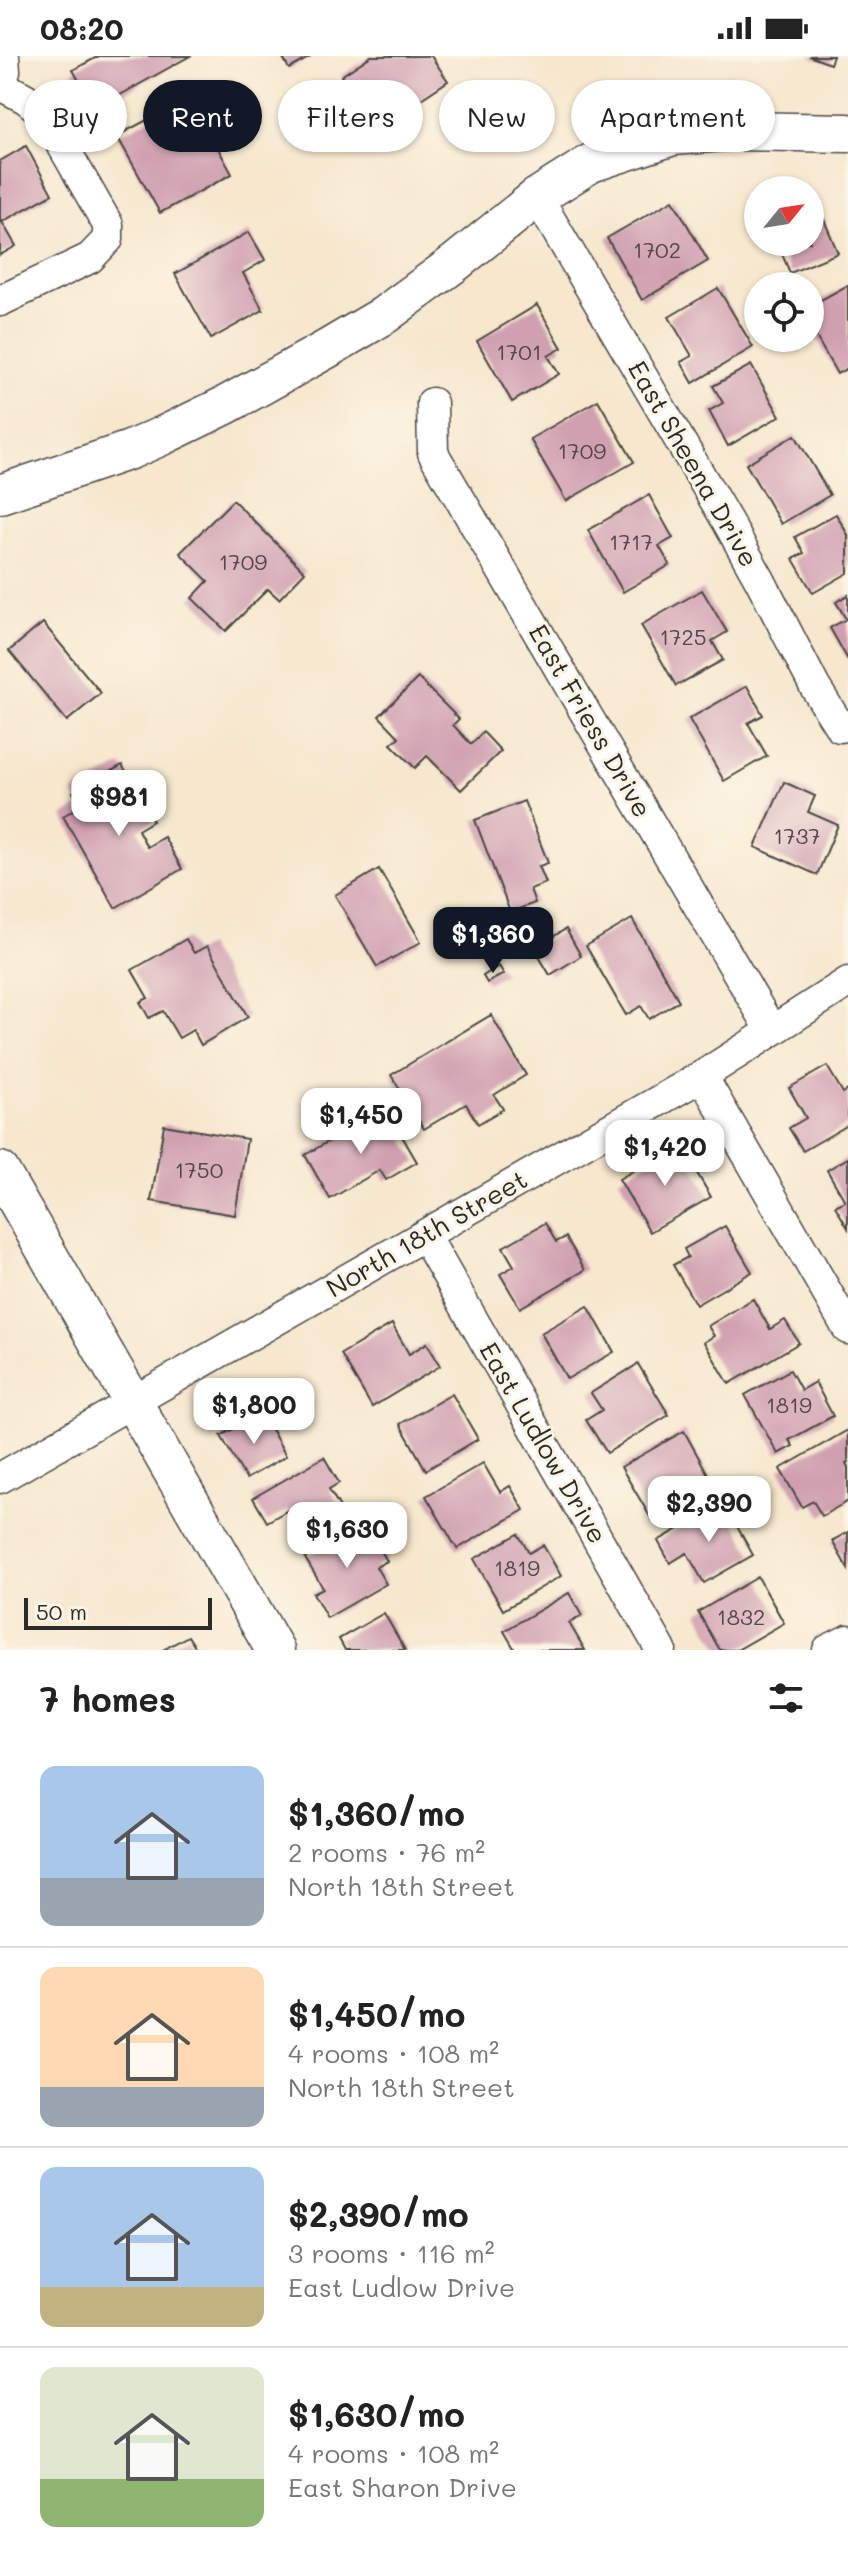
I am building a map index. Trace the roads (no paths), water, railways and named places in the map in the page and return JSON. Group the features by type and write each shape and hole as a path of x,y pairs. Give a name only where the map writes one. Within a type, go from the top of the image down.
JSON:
{"street":[{"path":"0,301 90,258 108,239 108,225 44,113 0,84 5,71 4,56"},
{"path":"0,494 130,450 302,363 383,316 537,197 591,163 673,136 736,131 848,133"},
{"name":"East Sheena Drive","path":"537,197 727,521 815,687 840,727 848,725"},
{"name":"East Friess Drive","path":"432,403 433,453 772,1031"},
{"name":"North 18th Street","path":"0,1478 702,1076 848,982"},
{"path":"702,1076 848,1329"},
{"path":"0,1171 275,1650"},
{"name":"East Ludlow Drive","path":"425,1236 661,1650"},
{"path":"828,1650 848,1640"}]}
